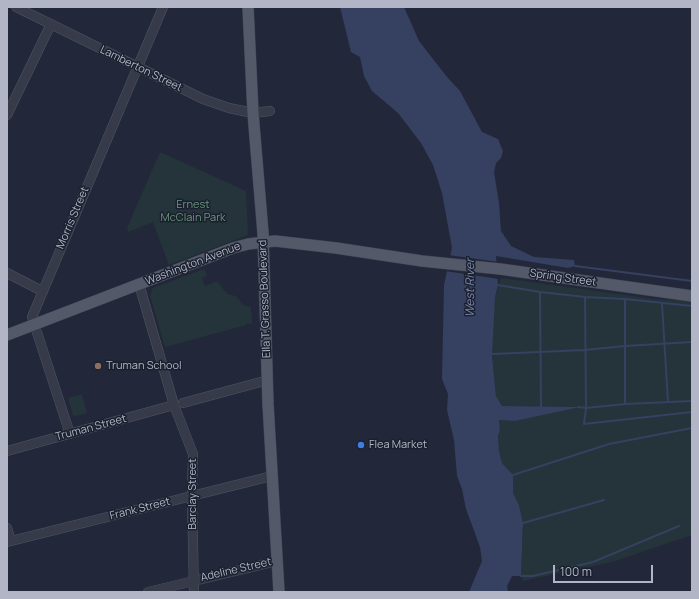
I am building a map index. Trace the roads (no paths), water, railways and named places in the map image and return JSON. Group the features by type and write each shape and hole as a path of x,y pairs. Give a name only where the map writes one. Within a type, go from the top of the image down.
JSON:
{"main road":[{"name":"Ella T. Grasso Boulevard","path":"248,7 253,113 263,242 272,476 279,592"},
{"name":"Washington Avenue","path":"7,335 241,245 275,241 434,262"},
{"name":"Spring Street","path":"434,262 500,269 692,296"}],"street":[{"name":"Lamberton Street","path":"16,7 203,99 229,108 253,113 270,111"},
{"name":"Morris Street","path":"70,434 32,317 163,7"},
{"path":"7,115 50,24"},
{"path":"7,273 42,291"},
{"name":"Barclay Street","path":"139,284 174,405 193,454 192,496 194,592"},
{"path":"183,403 268,380"},
{"name":"Truman Street","path":"7,450 174,405"},
{"name":"Frank Street","path":"9,542 272,476"},
{"path":"7,528 9,542"},
{"name":"Adeline Street","path":"148,592 277,560"}],"water":[{"name":"West River","path":"340,7 404,7 419,41 460,91 482,132 498,139 503,151 501,158 496,163 494,172 499,203 501,231 511,246 534,257 574,260 575,266 568,268 496,256 498,285 495,297 492,355 496,396 502,406 580,407 515,421 499,420 499,451 502,463 513,475 513,493 519,505 523,523 521,576 512,576 507,586 508,592 469,592 482,561 480,547 466,509 462,489 457,476 454,440 447,410 448,394 442,379 444,285 452,248 442,193 433,165 421,143 398,113 372,91 364,76 360,57 351,52"}],"waterway":[{"path":"575,266 692,281"},
{"path":"498,285 585,297 625,299 692,306"},
{"path":"540,292 541,409"},
{"path":"585,297 586,408 625,404 692,401"},
{"path":"625,299 625,404"},
{"path":"662,304 668,402"},
{"path":"492,354 585,350 692,342"},
{"path":"578,407 586,408 584,424 692,412"},
{"path":"513,475 609,444 692,428"},
{"path":"523,523 604,500"},
{"path":"521,576 533,576 593,562 679,526"}],"place":[{"name":"Truman School","path":"98,366"},
{"name":"Flea Market","path":"361,445"}],"park label":[{"name":"Ernest McClain Park","path":"193,211"}]}
